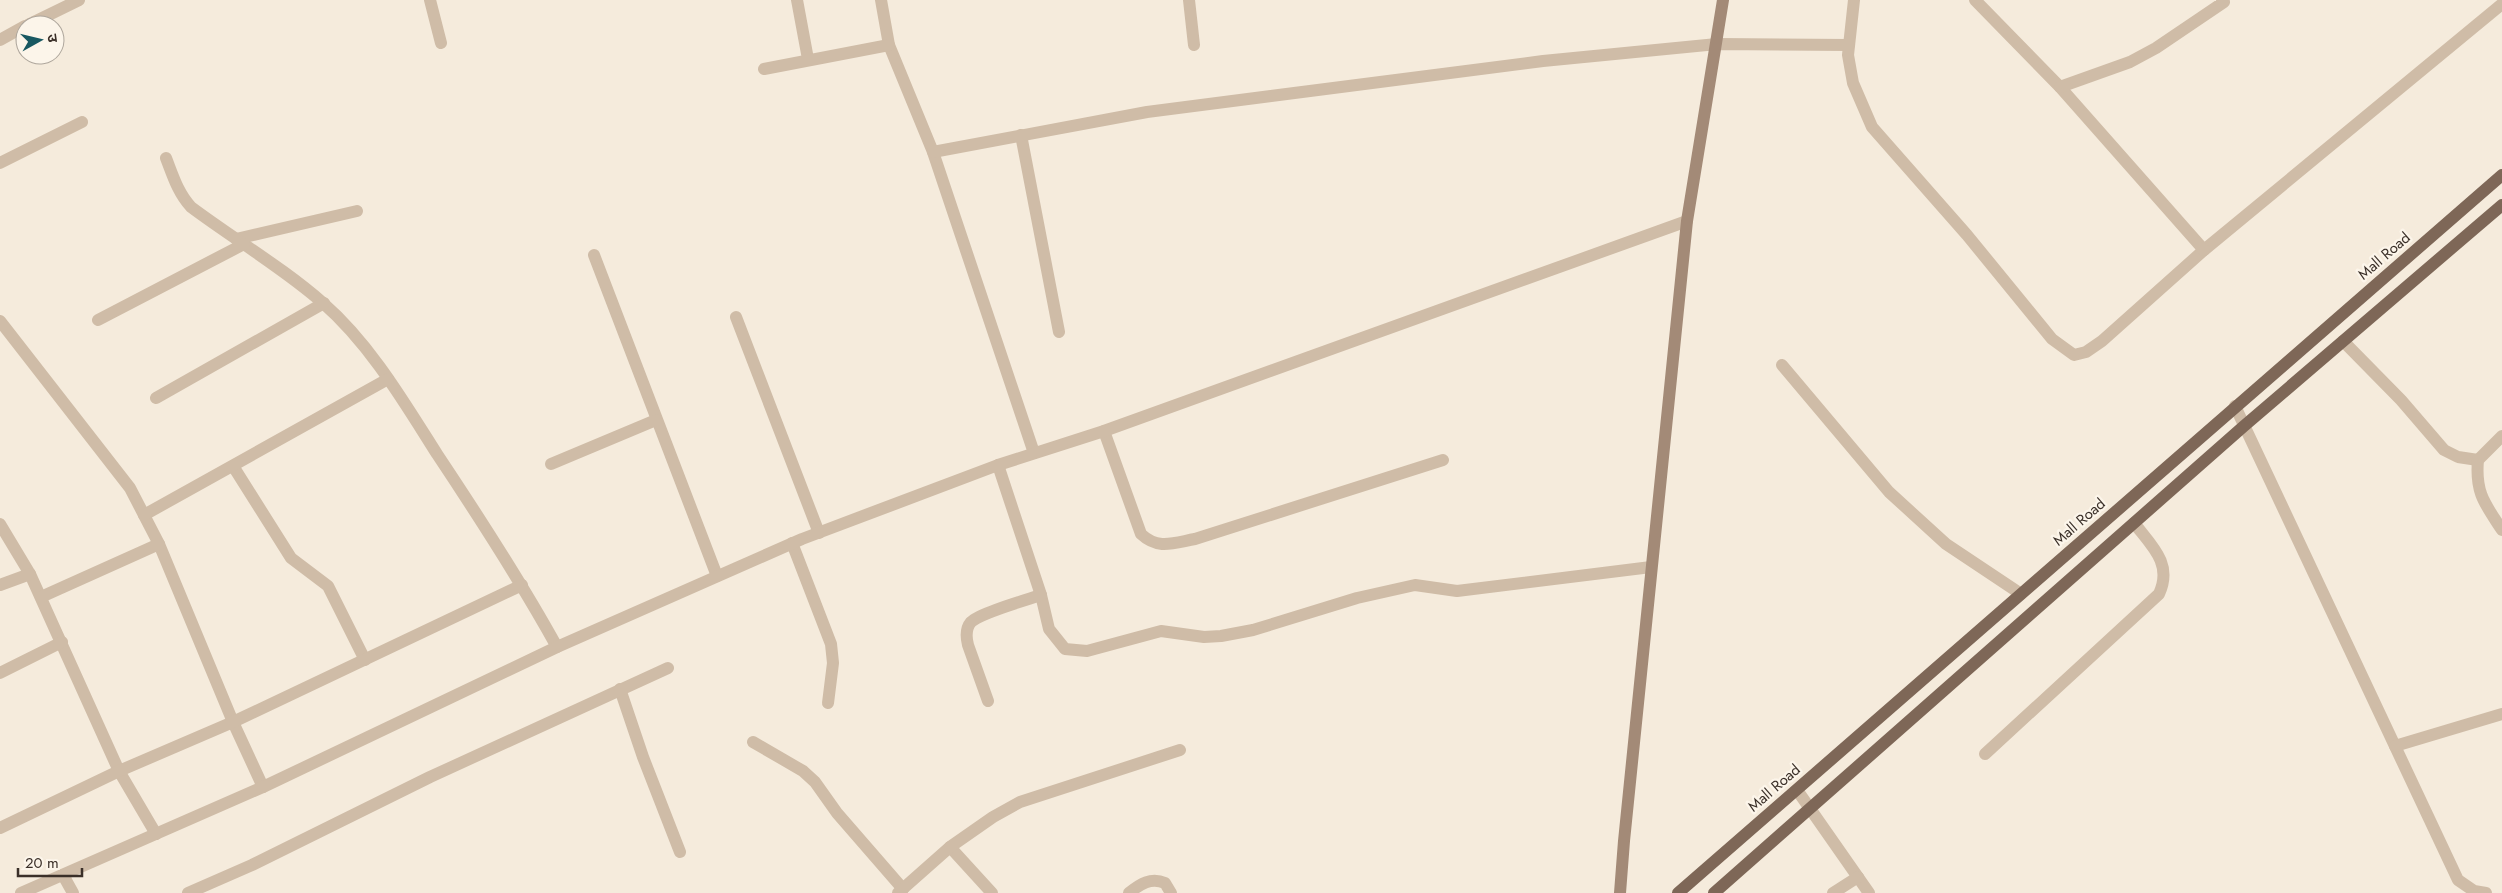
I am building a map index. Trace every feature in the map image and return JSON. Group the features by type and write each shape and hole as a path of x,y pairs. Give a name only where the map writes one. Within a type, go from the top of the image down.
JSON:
{"main road":[{"path":"1620,893 1687,221 1723,0"},
{"name":"Mall Road","path":"1678,893 2502,175"},
{"path":"1714,893 2244,426 2502,205"}],"street":[{"path":"48,15 79,0"},
{"path":"430,0 441,43"},
{"path":"797,0 808,59"},
{"path":"880,0 889,45 933,152 1034,453"},
{"path":"1189,0 1194,45"},
{"path":"1854,0 1848,54 1853,83 1872,127 1968,236 2052,339 2074,355 2086,352 2102,341 2204,250 2502,4"},
{"path":"1974,0 2060,87 2204,250"},
{"path":"2060,87 2130,62 2156,48 2224,1"},
{"path":"0,40 15,32"},
{"path":"933,152 1147,112 1543,60 1717,44 1849,45"},
{"path":"764,68 889,45"},
{"path":"0,162 82,122"},
{"path":"1021,135 1059,332"},
{"path":"166,158 183,199 191,208 282,270 324,303 347,327 388,379 522,584 557,647"},
{"path":"98,320 240,242 357,211"},
{"path":"21,893 263,787 557,647 792,543 998,465 1104,431 1687,221"},
{"path":"594,255 716,576"},
{"path":"156,398 324,303"},
{"path":"736,317 818,533"},
{"path":"0,321 106,454 130,488 159,544 233,722 263,787"},
{"path":"2343,341 2401,400 2444,450 2458,457 2478,460"},
{"path":"1782,365 1889,492 1946,544 2021,594"},
{"path":"144,515 388,379"},
{"path":"2235,406 2458,880 2474,891 2486,893"},
{"path":"551,464 656,420"},
{"path":"1104,431 1141,534 1151,543 1168,544 1195,539 1443,460"},
{"path":"2502,436 2478,460 2476,480 2486,506 2502,530"},
{"path":"998,465 1041,595 1049,630 1065,649 1088,651 1162,631 1204,637 1221,636 1253,630 1357,598 1416,585 1457,591 1651,567"},
{"path":"233,466 290,558 328,586 365,660"},
{"path":"1985,754 2158,594 2164,582 2164,569 2159,556 2134,523"},
{"path":"0,524 30,574 119,771 156,834"},
{"path":"792,543 831,644 833,663 828,704"},
{"path":"41,597 159,544"},
{"path":"0,586 30,574"},
{"path":"0,828 119,771 233,722 522,584"},
{"path":"988,701 968,644 966,636 968,627 972,621 1041,595"},
{"path":"0,673 62,642"},
{"path":"188,893 252,865 430,777 668,668"},
{"path":"620,689 643,757 680,852"},
{"path":"2395,746 2502,714"},
{"path":"753,742 803,771 815,782 837,813 900,891 950,848 993,817 1020,802 1180,750"},
{"path":"1797,790 1812,808 1869,893"},
{"path":"950,848 992,893"},
{"path":"63,875 73,893"},
{"path":"1833,893 1858,877"},
{"path":"1129,893 1139,885 1155,880 1165,883 1171,893"}]}
